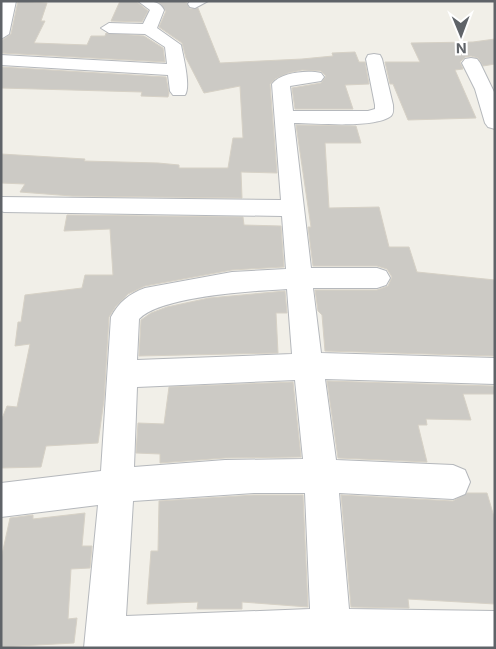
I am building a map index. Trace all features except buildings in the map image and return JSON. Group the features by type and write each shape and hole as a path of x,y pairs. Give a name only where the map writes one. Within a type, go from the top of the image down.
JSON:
{"street":[{"path":"1,34 9,1"},
{"path":"145,1 156,7 157,10 149,29"},
{"path":"109,28 149,29 173,45 178,70 179,91"},
{"path":"283,117 370,117 381,114 384,112 384,105 374,59"},
{"path":"1,60 178,70"},
{"path":"471,63 484,89 495,123"},
{"path":"315,77 287,80 281,84 308,366 321,475 331,638"},
{"path":"4,204 294,208"},
{"path":"377,278 300,278 232,282 146,299 138,303 125,317 116,485 104,643 331,638 495,631"},
{"path":"122,374 308,366 495,372"},
{"path":"1,500 116,485 226,477 321,475 454,482"}]}
